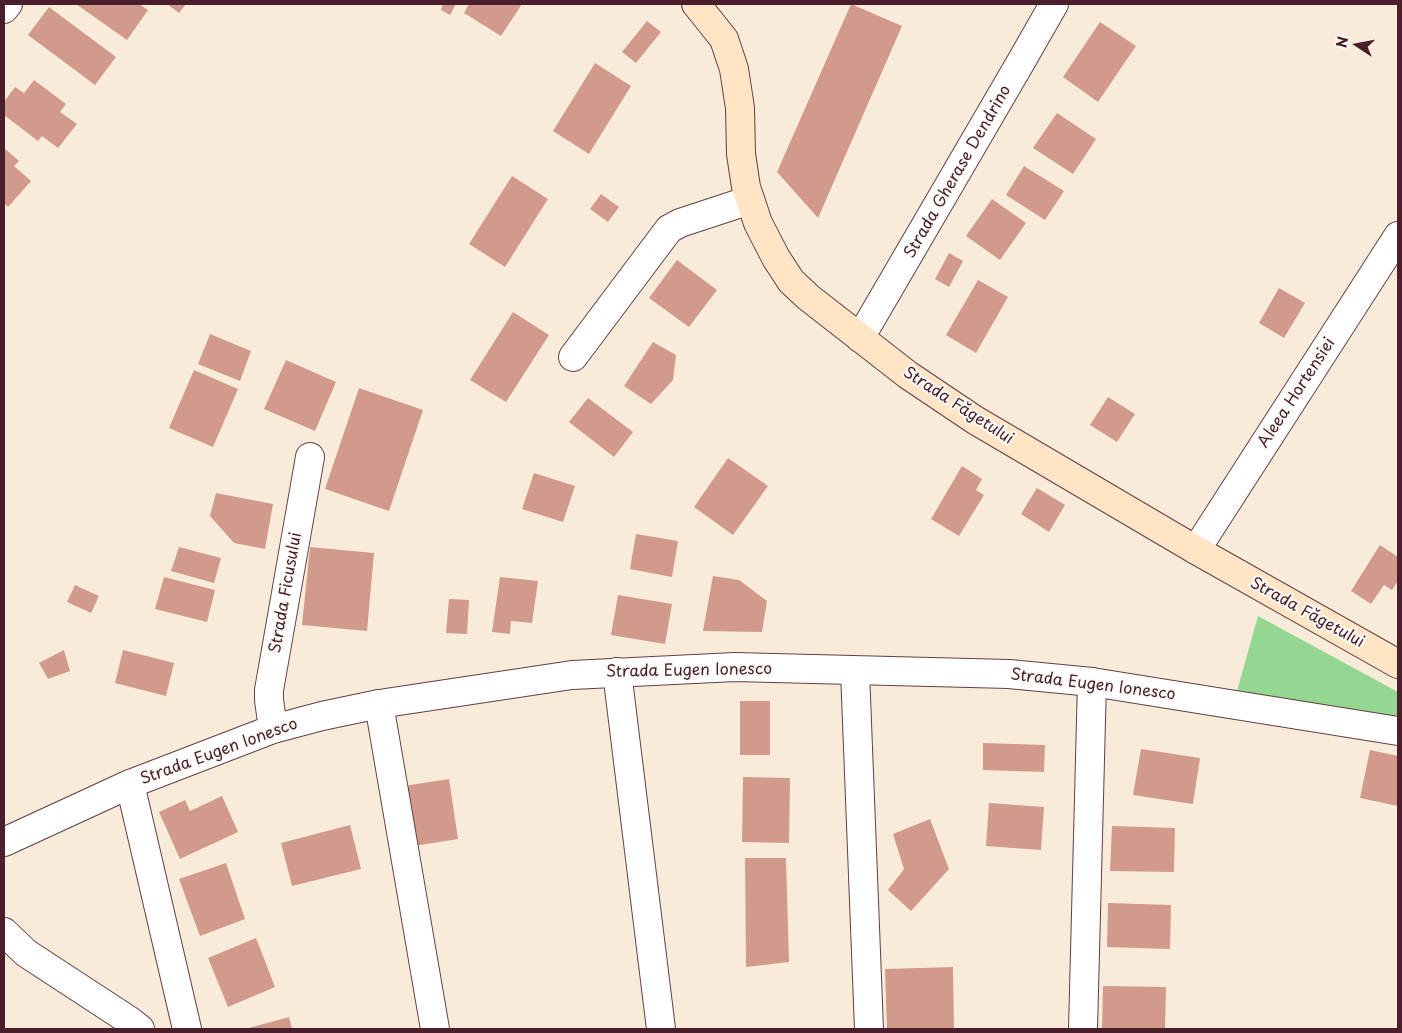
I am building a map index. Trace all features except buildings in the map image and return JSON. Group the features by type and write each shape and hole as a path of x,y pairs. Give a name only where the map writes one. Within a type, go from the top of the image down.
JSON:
{"main road":[{"name":"Strada Făgetului","path":"696,4 724,38 734,68 740,108 741,154 746,187 758,223 776,258 791,281 808,297 908,375 974,420 1196,550 1398,664"}],"street":[{"path":"4,9 8,4"},
{"name":"Strada Gherase Dendrino","path":"860,338 1018,69 1054,4"},
{"path":"573,357 669,229 680,223 750,200"},
{"name":"Aleea Hortensiei","path":"1196,550 1398,236"},
{"name":"Strada Ficusului","path":"273,729 269,690 310,457"},
{"name":"Strada Eugen Ionesco","path":"4,842 130,784 273,729 379,704 572,675 735,667 855,678 1009,674 1092,682 1398,731"},
{"path":"617,672 661,1029"},
{"path":"855,678 860,1021"},
{"path":"1083,1029 1092,682"},
{"path":"379,704 435,1029"},
{"path":"130,784 187,1029"},
{"path":"4,932 26,953 130,1020 140,1029"}],"green space":[{"path":"1258,616 1398,692 1398,724 1328,713 1237,691"}]}
